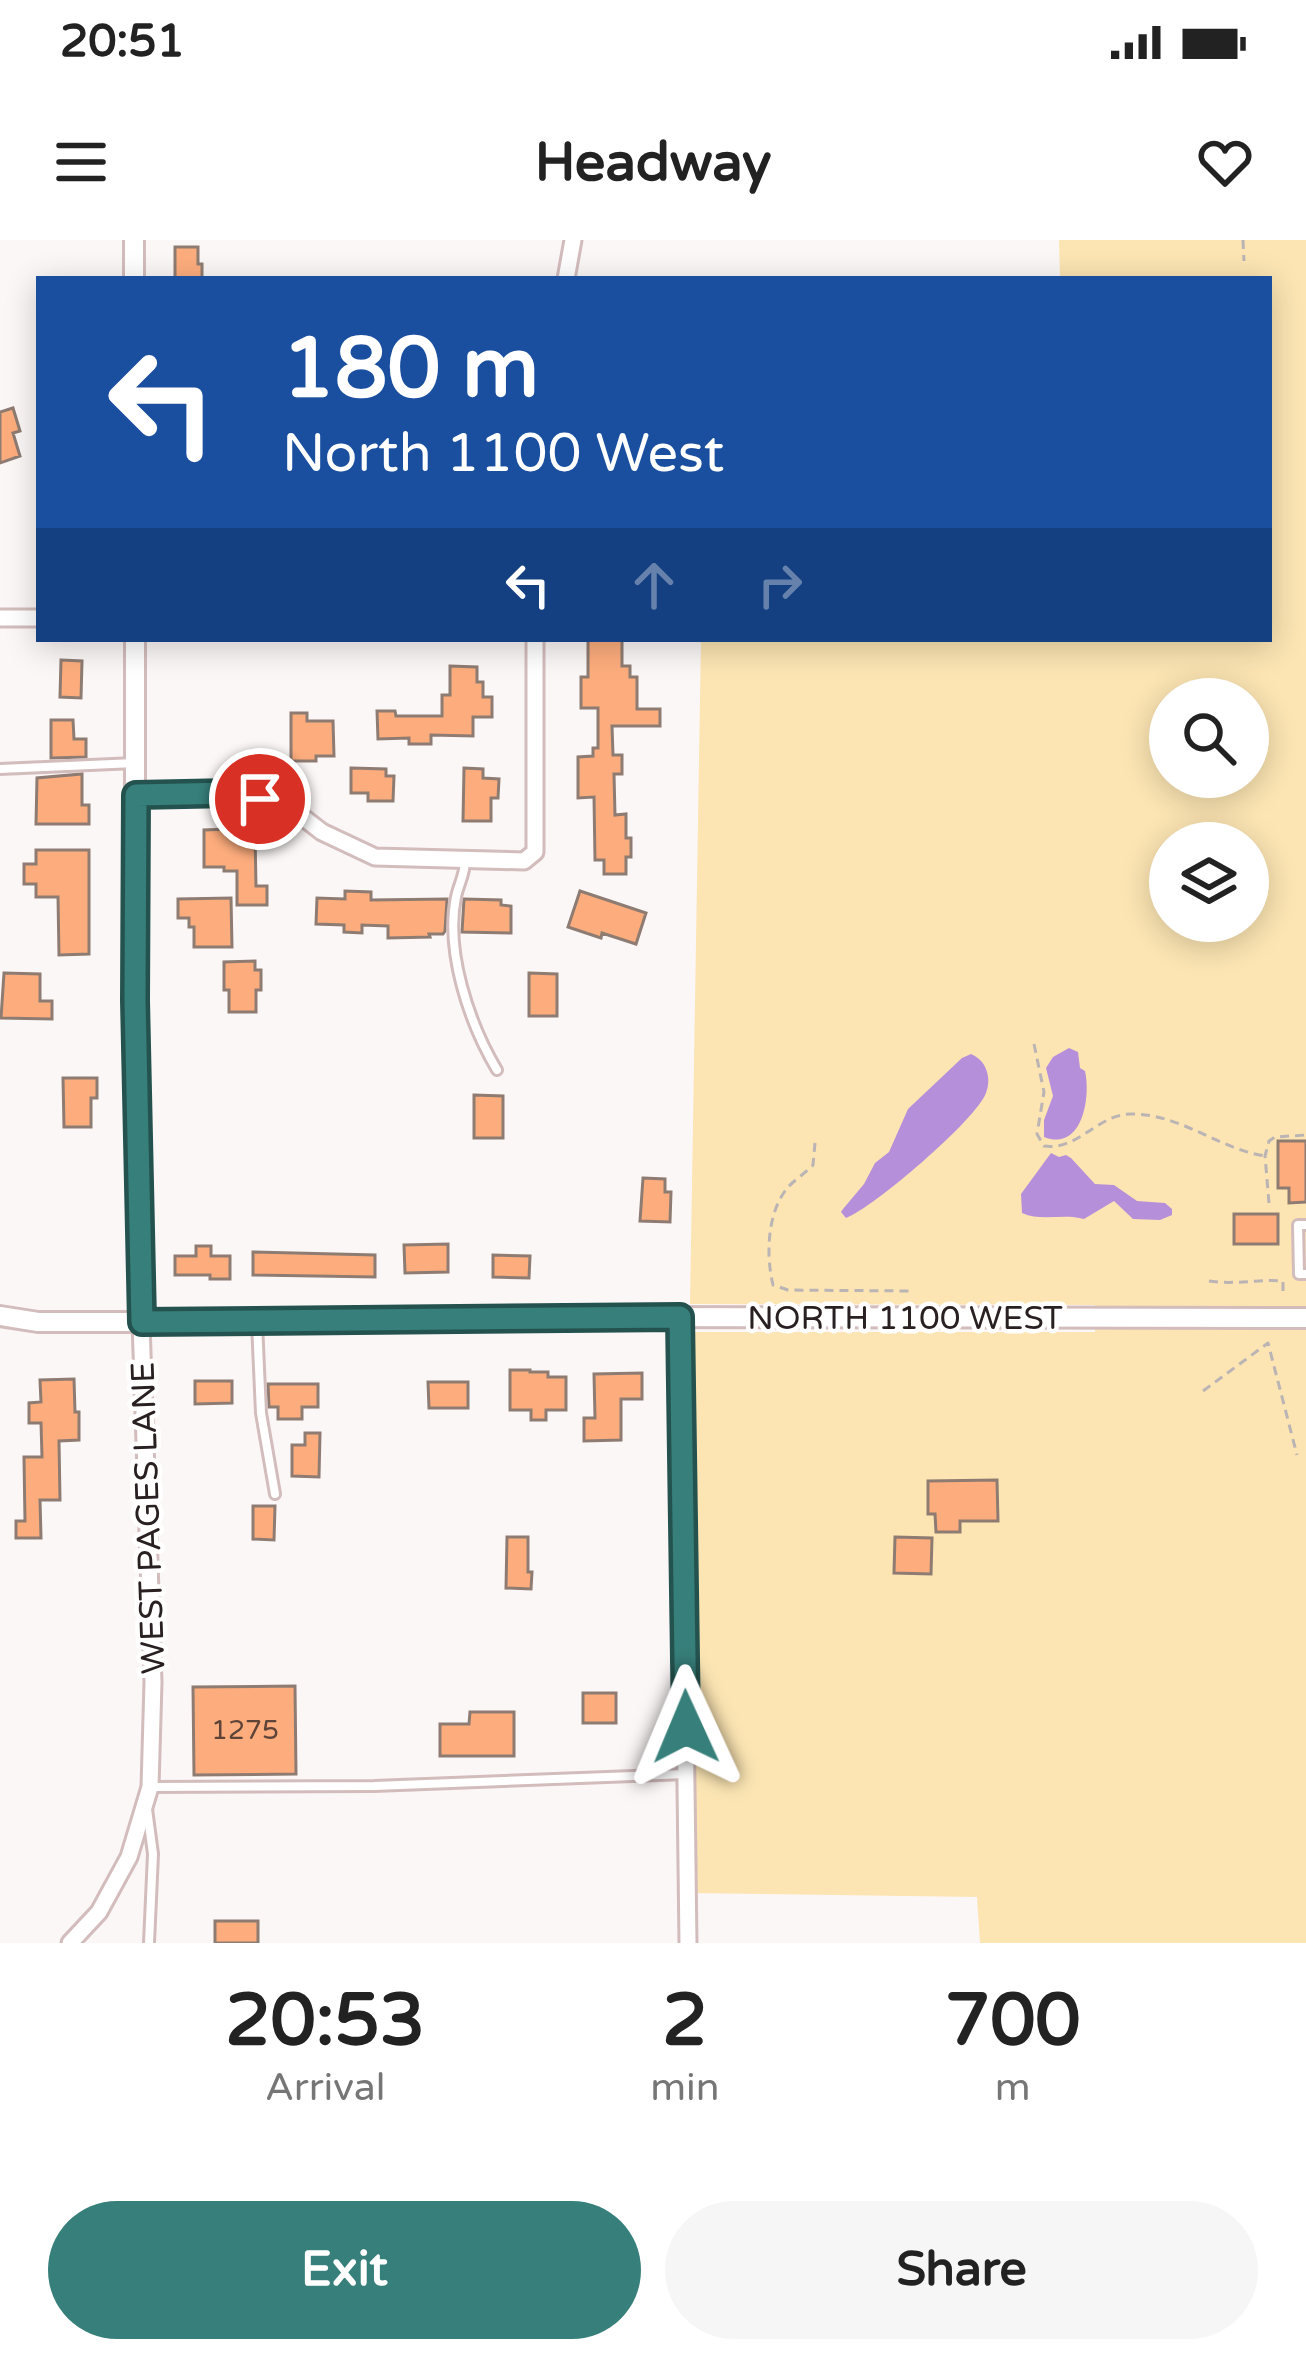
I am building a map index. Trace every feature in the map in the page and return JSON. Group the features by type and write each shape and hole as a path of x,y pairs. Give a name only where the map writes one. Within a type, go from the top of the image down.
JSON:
{"street":[{"path":"134,240 134,276"},
{"path":"567,276 573,240"},
{"path":"0,618 36,618"},
{"name":"WEST PAGES LANE","path":"70,1943 99,1912 128,1857 148,1795 153,1682 135,1000 135,642"},
{"path":"136,795 232,793 287,806 322,832 376,857 524,861 535,852 535,642"},
{"name":"NORTH 1100 WEST","path":"0,1316 38,1322 1306,1318"},
{"path":"680,1317 688,1943"}],"lane":[{"path":"0,769 136,763"},
{"path":"465,860 456,897 456,947 474,1028 496,1070"},
{"path":"1306,1225 1298,1225 1299,1274 1306,1274"},
{"path":"257,1321 261,1413 275,1494"},
{"path":"149,1943 153,1854 148,1795 686,1774"}],"path":[{"path":"1244,240 1244,261"},
{"path":"1034,1044 1044,1092 1036,1134 1044,1146 1056,1148 1108,1120 1130,1114 1171,1119 1229,1148 1265,1156"},
{"path":"1269,1203 1265,1156 1271,1139 1306,1135"},
{"path":"815,1143 813,1165 785,1191 773,1221 773,1285 788,1290 909,1292"},
{"path":"1210,1281 1236,1285 1264,1279 1283,1281 1283,1297"},
{"path":"1203,1391 1268,1343 1297,1455"}],"shaded area":[{"path":"1059,240 1306,240 1306,1943 980,1943 977,1897 688,1893 688,1332 1095,1332 1095,1305 690,1304 701,642 1272,642 1272,276 1060,276"},
{"path":"1069,1048 1078,1052 1080,1068 1085,1071 1085,1108 1075,1130 1057,1140 1044,1137 1044,1120 1053,1096 1046,1068 1053,1057"},
{"path":"971,1054 981,1060 988,1075 988,1087 978,1106 922,1162 846,1218 841,1212 875,1163 889,1152 908,1109"},
{"path":"1051,1153 1071,1158 1095,1184 1114,1185 1137,1201 1165,1203 1172,1215 1160,1220 1133,1219 1114,1201 1084,1219 1022,1213 1021,1194"}],"building":[{"path":"175,247 198,247 202,276 175,276"},
{"path":"13,408 20,431 13,433 20,456 0,463 0,412"},
{"path":"588,642 622,642 622,666 630,666 630,677 637,677 637,709 660,709 660,726 612,726 613,755 622,755 622,774 614,774 615,815 626,814 626,838 631,838 626,874 604,874 604,860 595,860 594,797 578,798 578,757 593,756 593,748 598,748 598,708 581,708 581,677 588,677"},
{"path":"61,660 82,661 81,698 60,697"},
{"path":"450,666 477,667 483,697 492,697 492,717 473,717 473,736 431,735 431,744 409,744 409,738 378,739 377,711 442,716 442,695 450,695"},
{"path":"291,713 307,713 307,721 333,721 334,756 291,761"},
{"path":"51,720 73,720 74,739 86,739 86,757 51,758"},
{"path":"351,768 386,769 386,776 394,776 393,801 368,801 368,793 351,793"},
{"path":"464,768 483,769 483,778 499,779 498,798 491,798 491,821 463,821"},
{"path":"82,774 82,805 89,805 89,824 36,824 37,778"},
{"path":"229,829 229,835 255,834 256,886 267,886 267,905 237,905 237,871 204,867 204,830"},
{"path":"36,850 89,850 89,954 59,955 58,897 36,897 36,884 24,884 24,864 36,864"},
{"path":"345,891 371,892 371,900 447,899 445,931 430,937 388,938 388,926 362,925 362,933 344,932 344,925 316,924 317,898 345,899"},
{"path":"580,891 646,913 636,944 568,927"},
{"path":"231,898 232,947 194,947 194,927 189,927 189,918 178,918 178,899"},
{"path":"464,899 501,900 501,905 511,906 511,933 462,932"},
{"path":"255,961 255,970 261,970 256,1012 229,1012 224,962"},
{"path":"4,973 40,974 40,1001 52,1001 52,1019 1,1018"},
{"path":"529,973 557,974 557,1016 529,1016"},
{"path":"63,1078 97,1078 91,1127 64,1127"},
{"path":"474,1095 503,1096 503,1138 474,1138"},
{"path":"1278,1141 1306,1141 1306,1202 1289,1203 1289,1188 1278,1188"},
{"path":"643,1178 665,1179 665,1192 671,1192 670,1222 640,1221"},
{"path":"1234,1214 1278,1214 1278,1244 1234,1244"},
{"path":"448,1244 448,1272 405,1273 404,1245"},
{"path":"196,1246 211,1246 211,1256 230,1256 230,1279 175,1275 175,1256 196,1256"},
{"path":"253,1252 375,1255 375,1277 253,1275"},
{"path":"493,1255 530,1256 529,1278 493,1277"},
{"path":"510,1370 566,1377 566,1410 546,1410 546,1420 531,1420 531,1410 510,1410"},
{"path":"642,1373 642,1399 621,1399 621,1440 584,1441 584,1418 595,1418 594,1374"},
{"path":"74,1379 79,1440 59,1441 60,1500 40,1500 41,1538 16,1538 16,1521 25,1521 24,1457 42,1457 41,1423 29,1423 29,1403 41,1402 40,1380"},
{"path":"195,1381 232,1381 232,1403 195,1404"},
{"path":"428,1382 468,1382 468,1408 429,1408"},
{"path":"268,1384 318,1384 318,1407 302,1407 302,1419 278,1419 278,1407 269,1407"},
{"path":"305,1433 320,1433 319,1477 292,1476 292,1445 305,1445"},
{"path":"997,1480 998,1521 960,1521 960,1532 936,1532 935,1514 928,1514 928,1481"},
{"path":"253,1506 275,1506 274,1540 253,1539"},
{"path":"507,1537 528,1537 531,1589 506,1588"},
{"path":"895,1537 932,1538 931,1574 894,1573"},
{"path":"295,1686 296,1774 194,1775 193,1687"},
{"path":"583,1693 616,1693 616,1723 583,1723"},
{"path":"470,1712 514,1712 514,1756 440,1756 440,1724 469,1724"},
{"path":"215,1921 258,1921 258,1943 215,1943"}],"route":[{"path":"260,799 232,793 136,795 136,1135 142,1322 680,1317 686,1727"}]}
